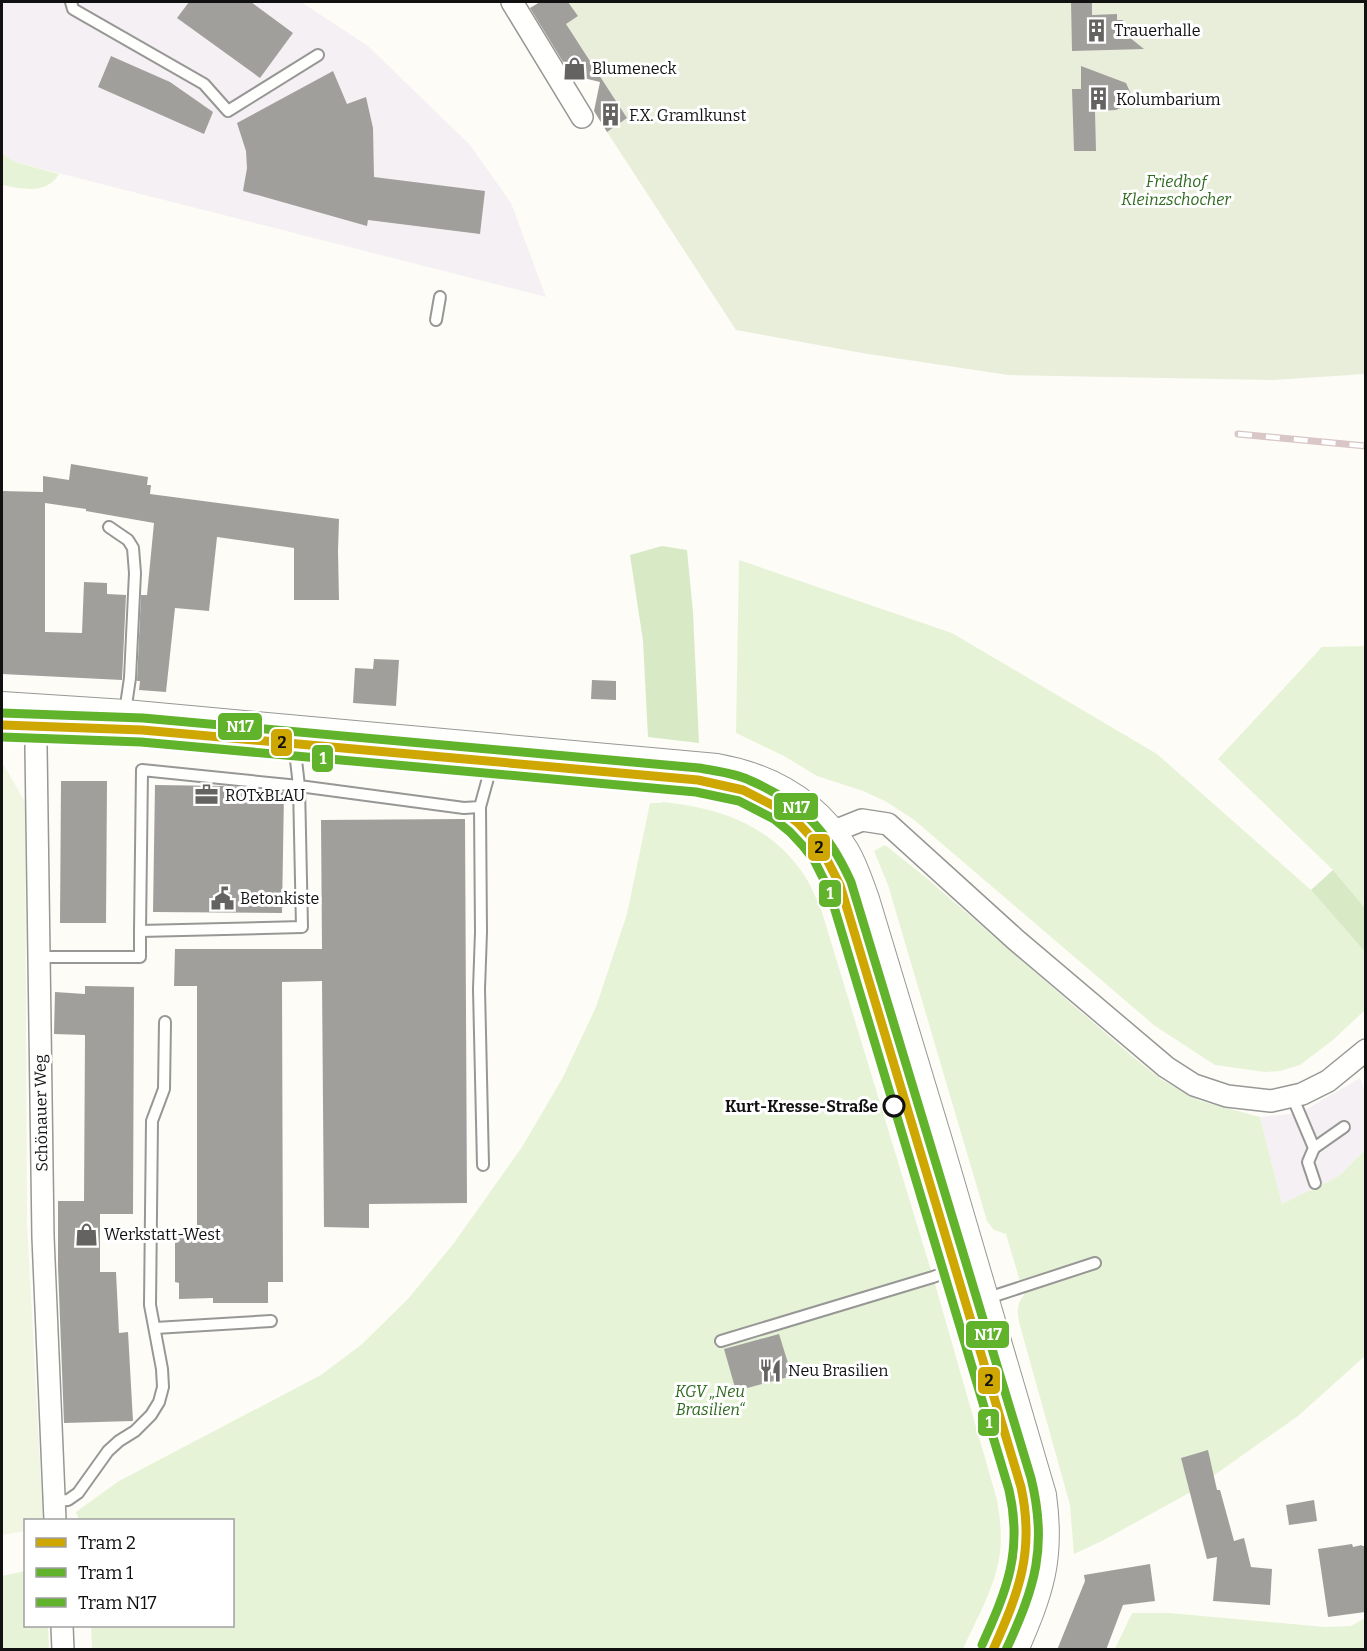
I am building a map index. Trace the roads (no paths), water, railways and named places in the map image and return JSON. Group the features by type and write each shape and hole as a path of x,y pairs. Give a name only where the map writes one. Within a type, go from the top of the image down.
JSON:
{"street":[{"path":"512,2 582,117"},
{"path":"2,705 125,713 684,763 741,771 775,784 814,812 832,832 851,861 866,899 1043,1495 1047,1521 1043,1576 1015,1650"},
{"name":"Schönauer Weg","path":"38,706 36,747 43,1237 55,1510"},
{"path":"832,832 862,820 888,824 1016,940 1166,1067 1194,1085 1227,1096 1271,1101 1302,1094 1328,1081 1365,1050"},
{"path":"62,1627 63,1650"}],"lane":[{"path":"71,2 73,9 204,84 228,111 318,55"},
{"path":"436,320 440,297"},
{"path":"109,527 128,540 133,548 130,678 125,713"},
{"path":"140,931 302,927 299,786 296,760 298,728"},
{"path":"483,1165 480,807 488,778 490,746"},
{"path":"39,957 140,957 142,770 299,786 464,808 480,807"},
{"path":"55,1510 78,1493 108,1451 135,1431 151,1415 159,1402 163,1387 162,1369 150,1305 152,1121 164,1089 165,1022"},
{"path":"1292,1096 1314,1148"},
{"path":"1315,1183 1308,1162 1314,1148 1344,1127"},
{"path":"721,1341 933,1277 974,1262"},
{"path":"985,1299 1095,1263"},
{"path":"154,1328 271,1321"}],"railway":[{"path":"1238,434 1366,446"}],"tram line":[{"name":"N17","path":"2,713 143,718 699,768 749,780 784,798 811,820 833,848 851,882 1031,1478 1038,1525 1036,1566 1025,1606 1006,1650"},
{"name":"2","path":"2,725 142,730 698,780 743,790 780,809 798,823 824,854 840,885 1021,1487 1026,1531 1022,1571 1017,1590 993,1650"},
{"name":"1","path":"2,737 141,742 696,792 739,801 774,819 790,832 814,860 829,890 1009,1490 1014,1532 1010,1570 999,1606 982,1645"}],"place":[{"name":"Trauerhalle","path":"1096,30"},
{"name":"Blumeneck","path":"574,68"},
{"name":"Kolumbarium","path":"1098,99"},
{"name":"F.X. Gramlkunst","path":"611,115"},
{"name":"ROTxBLAU","path":"207,795"},
{"name":"Betonkiste","path":"222,898"},
{"name":"Kurt-Kresse-Straße","path":"894,1106"},
{"name":"Werkstatt-West","path":"86,1234"},
{"name":"Neu Brasilien","path":"770,1370"}],"park label":[{"name":"Friedhof Kleinzschocher","path":"1176,190"},
{"name":"KGV „Neu Brasilien“","path":"710,1400"}]}
